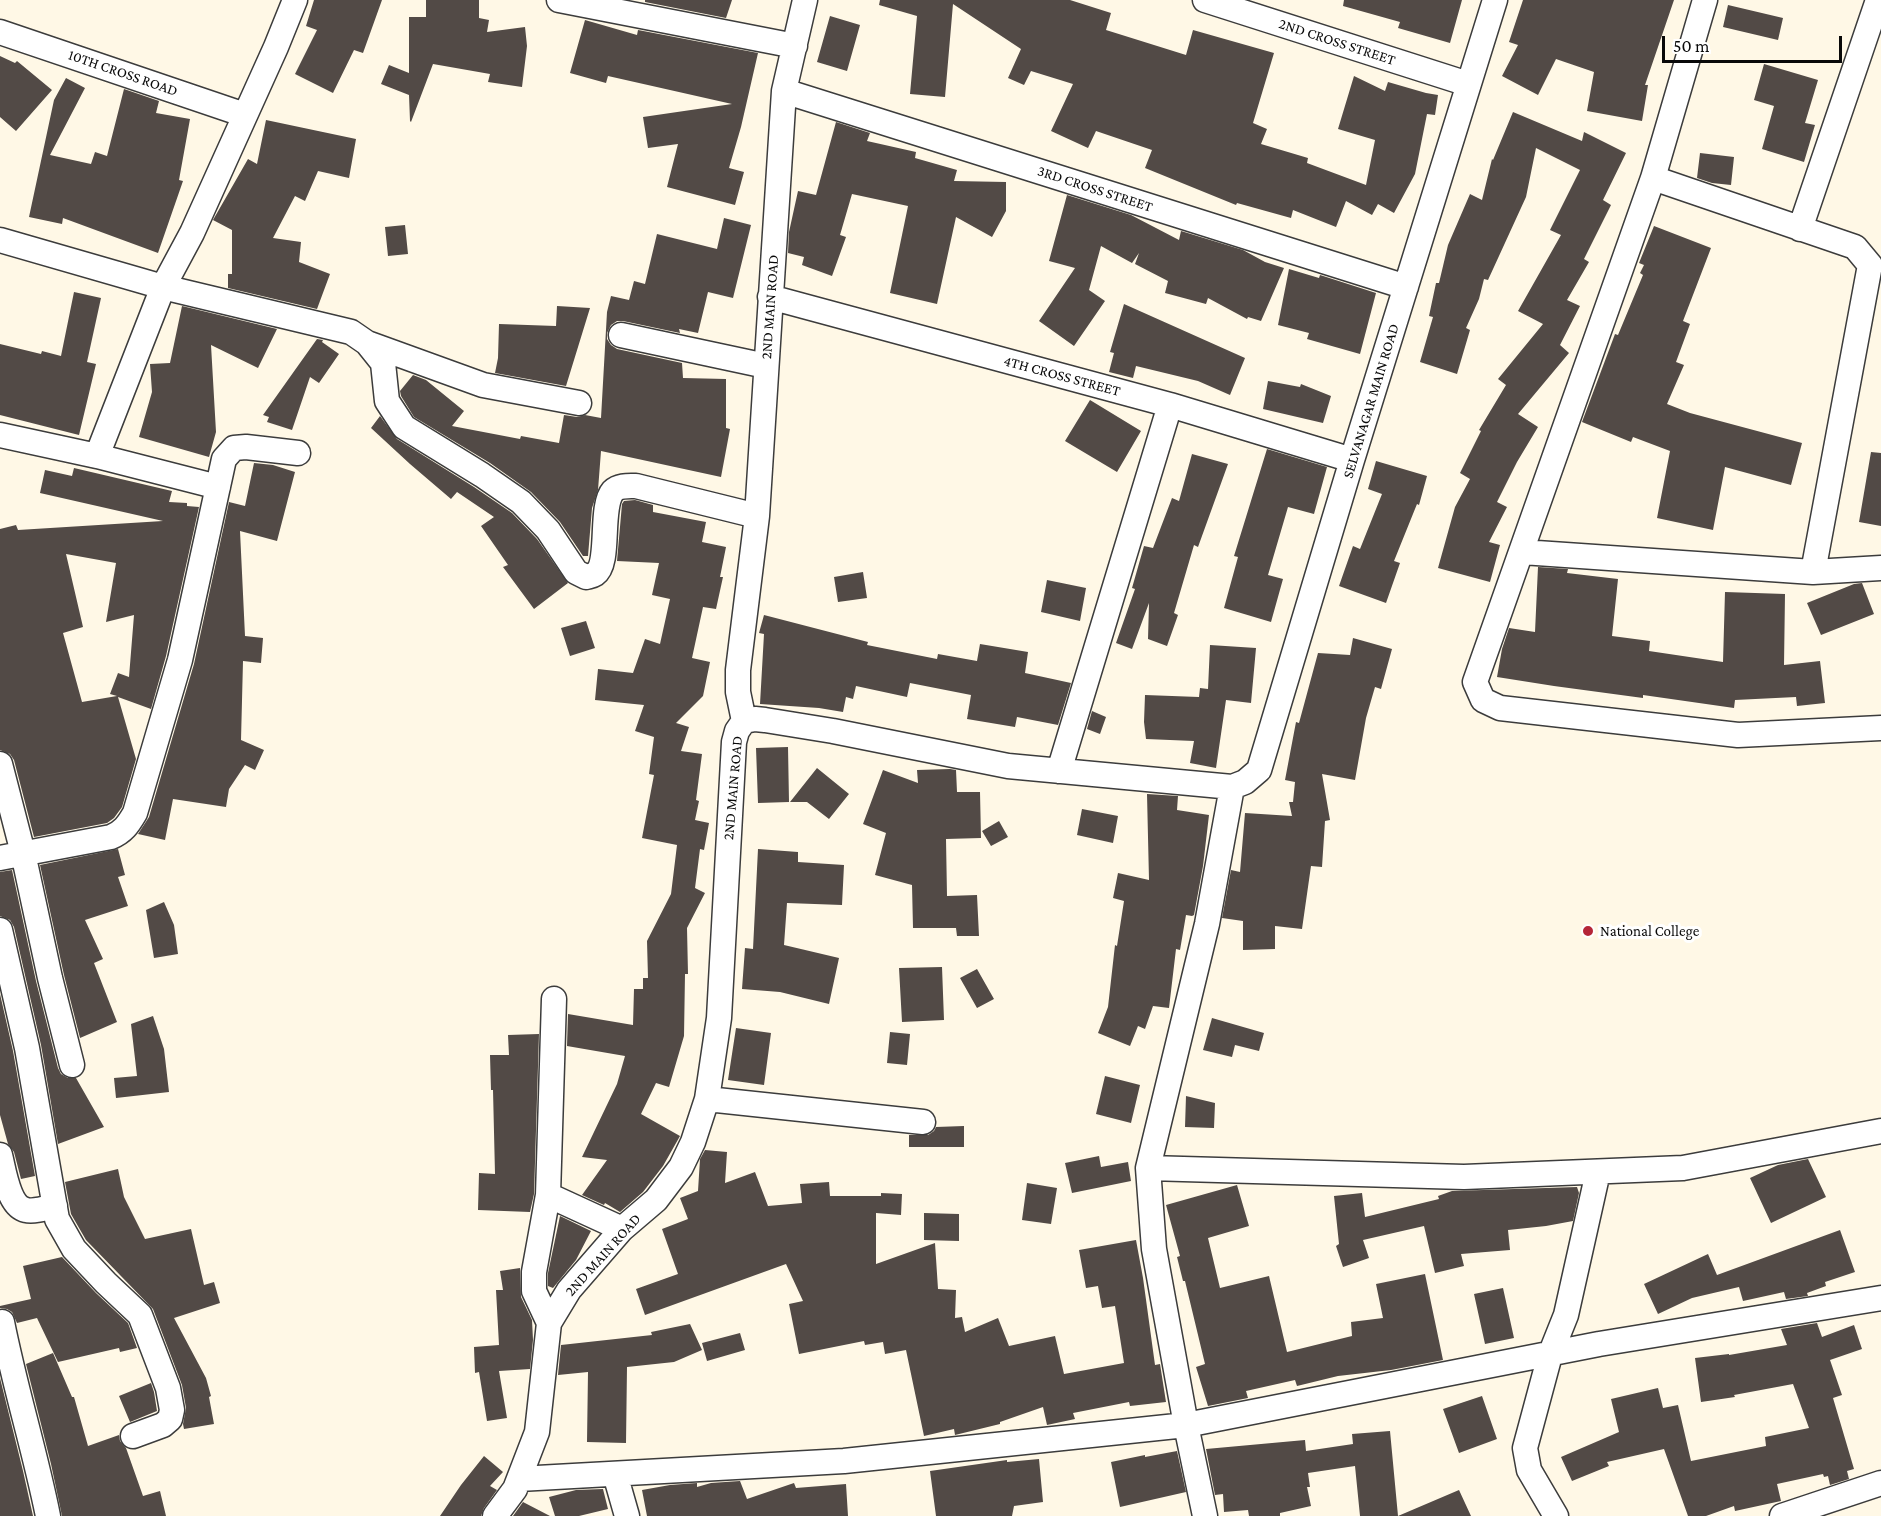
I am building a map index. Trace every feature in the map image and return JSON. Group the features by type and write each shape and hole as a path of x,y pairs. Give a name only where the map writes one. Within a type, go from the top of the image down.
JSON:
{"street":[{"path":"97,456 163,287 192,233 295,0"},
{"path":"559,0 795,46"},
{"name":"2ND MAIN ROAD","path":"495,1516 515,1489 537,1432 549,1323 569,1290 622,1229 656,1200 681,1167 693,1142 707,1099 719,1018 734,742 737,730 744,722 738,692 738,670 757,516 784,91 805,0"},
{"name":"2ND CROSS STREET","path":"1205,0 1468,84"},
{"name":"SELVANAGAR MAIN ROAD","path":"1232,788 1245,782 1259,770 1352,460 1495,0"},
{"path":"1705,0 1653,178 1475,682 1483,700 1500,708 1738,735 1881,728"},
{"path":"1800,229 1878,0"},
{"name":"10TH CROSS ROAD","path":"0,32 245,115"},
{"name":"3RD CROSS STREET","path":"784,91 1406,287"},
{"path":"1653,178 1855,247 1876,267 1813,572"},
{"path":"0,240 163,287 351,332 367,343 483,385 579,403"},
{"name":"4TH CROSS STREET","path":"770,297 1170,405 1352,460"},
{"path":"621,335 766,366"},
{"path":"367,343 383,363 387,401 404,427 521,502 548,530 576,572 586,577 595,574 601,565 608,503 613,491 623,486 636,486 757,516"},
{"path":"1059,771 1170,405"},
{"path":"0,435 97,456 218,487"},
{"path":"12,855 111,837 121,833 129,824 135,813 180,660 224,459 234,448 246,447 298,453"},
{"path":"1522,552 1813,572 1881,568"},
{"path":"744,722 755,719 834,731 1008,766 1232,788 1207,924 1148,1168 1154,1249 1205,1516"},
{"path":"0,764 12,855 50,978 72,1065"},
{"path":"0,930 27,1048 57,1219 74,1249 140,1315 168,1388 170,1419 163,1425 133,1436"},
{"path":"549,1323 534,1292 534,1272 548,1195 554,999"},
{"path":"707,1099 923,1122"},
{"path":"1148,1168 1464,1177 1683,1168 1881,1131"},
{"path":"0,1155 10,1193 16,1205 26,1211 55,1206"},
{"path":"1556,1516 1529,1470 1525,1448 1550,1355 1566,1315 1598,1172"},
{"path":"548,1195 622,1229"},
{"path":"519,1479 844,1461 1186,1425 1599,1344 1881,1298"},
{"path":"3,1322 48,1516"},
{"path":"615,1474 627,1516"},
{"path":"1797,1514 1881,1483"}],"building":[{"path":"314,0 382,0 363,53 354,50 333,93 295,74 317,30 306,26"},
{"path":"426,0 479,0 479,18 489,20 487,32 525,27 527,46 522,87 488,82 490,74 433,64 411,122 409,95 381,84 389,65 409,73 409,17 426,17"},
{"path":"645,0 732,0 726,18 645,2"},
{"path":"880,0 1070,0 1111,13 1106,30 1186,55 1193,30 1274,53 1253,123 1267,129 1261,144 1308,158 1307,163 1366,185 1375,140 1338,129 1354,76 1385,91 1388,82 1438,95 1435,115 1427,114 1415,174 1394,213 1378,204 1372,215 1346,201 1336,227 1293,210 1291,218 1237,203 1236,205 1145,168 1152,150 1096,131 1088,148 1051,131 1073,84 1031,71 1024,85 1008,78 1021,49 953,4 945,97 910,94 917,16 879,5"},
{"path":"1344,0 1462,0 1450,43 1398,28 1400,22 1343,6"},
{"path":"1523,0 1674,0 1645,85 1648,85 1642,121 1587,111 1594,72 1556,59 1538,95 1502,76 1518,45 1509,42"},
{"path":"1728,5 1783,18 1778,40 1723,27"},
{"path":"830,16 860,25 847,71 817,62"},
{"path":"585,20 637,35 638,30 758,53 729,168 744,172 735,205 667,187 678,144 648,148 643,117 732,104 608,76 606,83 570,73"},
{"path":"0,56 15,63 17,61 52,90 16,131 0,117"},
{"path":"1764,64 1818,80 1805,123 1815,125 1804,162 1762,149 1774,106 1754,100"},
{"path":"66,78 85,88 50,155 91,164 95,152 107,156 124,89 159,101 156,113 190,119 179,180 183,181 158,253 63,218 62,224 29,217 54,100"},
{"path":"1513,112 1582,141 1584,132 1626,153 1603,200 1611,205 1584,259 1589,262 1567,300 1580,306 1560,345 1569,353 1518,414 1538,427 1497,502 1507,507 1489,542 1500,545 1490,582 1438,568 1455,507 1470,479 1460,473 1481,431 1479,430 1506,385 1498,379 1543,324 1518,311 1561,235 1550,230 1580,170 1536,148 1526,197 1488,280 1484,279 1479,299 1466,328 1470,330 1457,374 1420,362 1433,317 1429,316 1436,283 1439,283 1448,245 1470,194 1482,200 1492,159"},
{"path":"266,120 356,139 349,178 318,171 305,201 295,196 273,238 301,242 299,262 330,274 317,309 228,288 228,274 232,274 232,230 213,220 248,159 257,164"},
{"path":"836,122 870,133 867,141 916,152 915,158 957,170 954,181 1006,182 1006,211 992,237 956,217 937,304 890,293 908,206 852,194 840,235 846,237 832,276 802,265 804,257 788,253 789,232 798,191 816,195"},
{"path":"1700,153 1734,157 1731,185 1712,183 1697,178"},
{"path":"1067,195 1131,215 1179,240 1181,231 1243,250 1265,262 1284,268 1261,321 1248,317 1247,319 1208,298 1206,304 1165,293 1168,281 1135,264 1139,253 1132,263 1101,246 1089,290 1105,301 1074,346 1039,321 1075,268 1049,261"},
{"path":"724,218 751,225 733,298 708,292 698,333 679,329 680,333 617,321 611,325 607,333 607,339 617,349 682,363 683,378 726,379 726,428 730,429 721,477 601,451 598,490 592,508 588,556 583,556 560,522 531,492 490,463 414,417 401,396 400,391 413,375 426,380 464,411 452,426 520,439 521,436 559,443 564,415 601,418 607,312 611,296 629,300 634,281 645,284 657,234 717,249"},
{"path":"405,225 408,254 388,256 385,227"},
{"path":"1654,226 1711,248 1683,321 1690,324 1676,362 1684,365 1667,404 1690,413 1802,443 1791,485 1725,467 1713,530 1657,518 1670,451 1633,437 1631,442 1582,422 1615,334 1618,335 1643,275 1640,273 1644,265 1639,263"},
{"path":"1289,269 1319,278 1320,275 1376,293 1360,354 1307,339 1309,333 1278,325"},
{"path":"74,292 101,298 87,362 96,364 79,435 0,415 0,344 41,354 42,351 61,356"},
{"path":"1124,304 1245,358 1230,395 1198,381 1136,366 1133,378 1109,372 1114,353 1110,352"},
{"path":"182,306 277,329 258,368 211,345 216,432 209,457 139,437 152,392 150,364 170,363"},
{"path":"557,306 590,308 566,386 495,373 499,324 556,326"},
{"path":"317,339 323,340 322,342 339,354 319,383 310,377 292,430 267,422 269,417 263,415"},
{"path":"1268,381 1300,387 1301,384 1331,396 1323,423 1263,409"},
{"path":"1090,400 1141,431 1117,472 1065,441"},
{"path":"380,416 397,439 512,513 537,539 568,583 534,609 503,567 508,565 481,526 494,517 457,492 451,499 410,464 371,428"},
{"path":"1267,449 1327,467 1314,514 1288,507 1268,575 1283,579 1271,622 1224,608 1238,557 1234,556"},
{"path":"1871,452 1881,453 1881,526 1859,522"},
{"path":"1192,454 1228,464 1198,547 1194,545 1174,613 1178,615 1167,646 1148,639 1149,603 1132,649 1116,643 1135,589 1132,588 1144,546 1153,548 1172,498 1179,501"},
{"path":"1376,461 1427,476 1419,505 1417,504 1394,561 1400,563 1386,603 1339,586 1353,546 1360,549 1382,494 1368,489"},
{"path":"254,463 273,465 295,472 277,541 240,531 245,636 263,638 261,663 243,661 241,740 264,750 255,770 245,765 229,789 226,807 173,799 165,840 138,834 149,817 194,664 229,502 245,506"},
{"path":"74,468 172,491 169,502 187,503 187,506 199,507 166,656 151,709 118,697 136,759 122,807 107,823 34,837 14,760 10,754 0,750 0,529 16,525 18,530 163,521 40,493 45,470 72,476","holes":["66,554 116,563 106,622 134,615 129,677 118,673 110,694 117,696 82,702 63,633 83,627"]},
{"path":"635,500 653,505 653,512 706,522 702,542 726,547 720,577 723,577 716,609 703,607 692,658 710,662 703,696 676,723 689,727 681,751 702,754 696,800 699,801 695,820 709,823 704,850 700,849 695,888 705,893 687,928 688,974 685,974 684,1036 669,1087 656,1083 641,1114 680,1136 663,1166 643,1192 620,1212 605,1203 604,1205 582,1195 607,1160 582,1157 617,1084 625,1056 567,1046 568,1014 633,1025 634,989 643,989 643,978 648,978 647,941 671,894 677,845 642,838 654,775 649,774 654,737 635,731 644,705 595,700 598,669 633,673 645,639 660,644 670,599 652,595 659,563 617,561 622,504 624,501"},
{"path":"1538,567 1568,569 1567,573 1618,579 1612,636 1650,641 1649,651 1723,662 1725,592 1785,594 1784,665 1820,661 1825,703 1797,706 1796,697 1735,700 1734,708 1643,695 1643,698 1497,677 1502,649 1509,628 1535,632"},
{"path":"863,572 867,598 838,602 834,577"},
{"path":"1047,580 1086,588 1080,621 1041,612"},
{"path":"1862,583 1874,614 1821,635 1807,603"},
{"path":"764,615 868,642 867,645 937,659 938,654 977,661 980,644 1028,652 1025,673 1071,683 1058,725 1017,717 1015,727 967,719 971,695 910,683 907,697 856,686 853,699 846,697 843,712 760,704 764,634 759,633"},
{"path":"586,621 595,648 570,656 561,628"},
{"path":"1353,638 1392,649 1381,689 1375,687 1366,718 1355,780 1322,774 1330,820 1325,821 1322,867 1311,866 1302,929 1275,926 1275,949 1243,950 1243,921 1222,918 1231,870 1240,872 1245,813 1292,816 1289,802 1293,802 1295,782 1285,780 1296,722 1299,723 1318,653 1350,655"},
{"path":"1210,645 1256,648 1251,703 1226,700 1216,768 1190,763 1194,741 1146,739 1144,722 1145,695 1199,697 1200,688 1208,689"},
{"path":"1092,711 1106,717 1100,734 1087,729"},
{"path":"788,747 789,802 758,803 756,748"},
{"path":"817,768 849,794 829,819 807,802 790,802"},
{"path":"883,770 918,783 917,770 956,770 957,792 980,792 981,838 946,839 947,896 977,895 979,936 957,936 956,928 913,928 912,885 875,875 886,833 863,824"},
{"path":"1147,794 1178,796 1177,810 1209,815 1194,915 1186,915 1180,950 1176,949 1169,1008 1153,1006 1145,1029 1138,1026 1130,1046 1098,1033 1108,1007 1115,945 1117,946 1124,901 1113,898 1118,873 1149,880"},
{"path":"1082,809 1118,816 1113,843 1077,835"},
{"path":"999,821 1008,837 991,846 982,831"},
{"path":"118,849 125,875 118,877 128,906 85,920 103,959 94,963 117,1022 80,1038 40,865"},
{"path":"758,849 798,852 798,862 844,865 842,905 787,903 784,945 839,958 829,1004 780,992 742,989 745,948 753,949"},
{"path":"12,870 58,1068 61,1074 68,1078 76,1078 104,1127 58,1144 41,1045 14,927 10,920 0,916 0,872"},
{"path":"164,902 174,925 178,954 154,958 146,910"},
{"path":"942,967 944,1020 902,1022 899,968"},
{"path":"977,969 994,999 977,1008 960,978"},
{"path":"0,994 13,1051 35,1176 21,1179 0,1115"},
{"path":"153,1016 164,1049 169,1092 116,1098 114,1078 137,1076 131,1024"},
{"path":"1212,1018 1264,1033 1259,1051 1235,1045 1232,1057 1203,1050"},
{"path":"736,1028 771,1033 764,1085 728,1080"},
{"path":"890,1032 910,1034 907,1065 887,1063"},
{"path":"539,1034 534,1194 530,1212 478,1210 479,1173 495,1174 490,1055 509,1055 508,1035"},
{"path":"1105,1076 1140,1085 1131,1123 1096,1114"},
{"path":"1186,1096 1215,1103 1214,1128 1185,1127"},
{"path":"964,1126 964,1147 909,1147 909,1135 928,1135 936,1127"},
{"path":"705,1150 727,1152 725,1183 755,1172 768,1206 802,1203 800,1184 829,1182 830,1196 902,1194 901,1215 876,1213 876,1264 935,1243 938,1289 956,1290 955,1318 962,1317 965,1332 998,1318 1009,1346 1055,1336 1064,1374 1124,1363 1115,1306 1102,1308 1098,1286 1086,1288 1079,1250 1136,1240 1155,1365 1160,1364 1166,1402 1130,1406 1129,1402 1073,1413 1075,1419 1047,1425 1043,1407 1000,1422 1000,1424 955,1435 954,1429 924,1436 906,1350 885,1354 883,1342 865,1345 864,1341 799,1354 789,1304 803,1301 786,1264 645,1315 636,1289 678,1274 662,1229 688,1219 680,1198 698,1191 700,1159"},
{"path":"1099,1156 1101,1167 1128,1162 1131,1181 1072,1193 1065,1163"},
{"path":"1808,1159 1826,1197 1771,1223 1750,1178 1778,1165"},
{"path":"118,1169 124,1197 145,1239 191,1229 204,1285 214,1282 220,1303 174,1318 206,1378 211,1396 209,1397 214,1424 184,1429 186,1408 182,1385 153,1309 86,1240 71,1214 65,1182"},
{"path":"1027,1183 1057,1188 1051,1224 1022,1220"},
{"path":"1237,1185 1249,1226 1208,1238 1220,1288 1269,1276 1287,1352 1352,1336 1351,1322 1383,1318 1376,1284 1425,1274 1443,1360 1391,1370 1338,1376 1297,1386 1295,1380 1246,1391 1248,1398 1208,1406 1196,1367 1205,1364 1166,1205"},
{"path":"1577,1187 1579,1193 1573,1221 1508,1230 1510,1250 1461,1254 1464,1266 1435,1273 1424,1226 1363,1240 1369,1258 1343,1267 1336,1246 1339,1244 1334,1196 1362,1193 1365,1217 1439,1199 1438,1196 1452,1191"},
{"path":"924,1213 959,1214 959,1241 924,1240"},
{"path":"560,1216 591,1231 576,1260 553,1288 548,1286 548,1273"},
{"path":"1840,1230 1855,1272 1825,1282 1826,1286 1807,1293 1808,1296 1786,1299 1784,1292 1743,1301 1739,1287 1692,1298 1658,1314 1644,1284 1708,1254 1717,1275"},
{"path":"62,1257 128,1323 137,1348 120,1352 119,1348 58,1362 37,1318 17,1323 12,1312 0,1308 0,1306 31,1299 23,1266"},
{"path":"520,1268 521,1297 532,1320 533,1340 530,1369 499,1371 507,1418 487,1421 479,1372 475,1373 474,1347 499,1345 496,1290 503,1290 500,1271"},
{"path":"1503,1288 1514,1338 1485,1344 1474,1294"},
{"path":"1817,1323 1822,1337 1854,1325 1862,1349 1830,1360 1842,1395 1833,1398 1854,1469 1847,1471 1849,1479 1830,1485 1828,1476 1824,1477 1823,1474 1777,1484 1781,1501 1735,1511 1734,1506 1706,1516 1688,1516 1664,1449 1607,1462 1609,1466 1572,1481 1561,1457 1619,1432 1611,1399 1658,1388 1663,1408 1678,1405 1691,1461 1766,1446 1765,1437 1809,1428 1793,1384 1701,1402 1695,1358 1787,1345 1781,1329"},
{"path":"690,1324 702,1350 674,1362 627,1367 626,1443 587,1442 588,1372 558,1375 561,1345 652,1335 651,1332"},
{"path":"740,1333 745,1350 707,1361 702,1343"},
{"path":"53,1353 72,1397 74,1397 88,1446 119,1435 143,1496 160,1491 166,1516 62,1516 26,1364"},
{"path":"0,1378 23,1471 33,1516 0,1516"},
{"path":"151,1383 157,1411 130,1422 119,1396"},
{"path":"1482,1396 1497,1439 1459,1453 1443,1409"},
{"path":"1390,1431 1398,1516 1360,1516 1355,1466 1308,1473 1310,1487 1307,1487 1311,1506 1280,1513 1280,1516 1249,1516 1248,1510 1224,1512 1223,1494 1215,1495 1206,1449 1305,1440 1306,1451 1353,1444 1352,1434"},
{"path":"1177,1451 1186,1492 1120,1507 1111,1462"},
{"path":"484,1456 503,1472 490,1486 497,1490 481,1516 440,1516 461,1485"},
{"path":"1039,1459 1043,1502 1014,1506 1012,1516 936,1516 930,1471 1007,1460 1007,1462"},
{"path":"740,1481 747,1499 794,1483 796,1488 846,1484 848,1516 647,1516 642,1490 670,1485 697,1483 697,1487 711,1483"},
{"path":"603,1489 608,1509 579,1516 555,1516 549,1497 576,1490"},
{"path":"1459,1490 1471,1516 1398,1516"},
{"path":"523,1502 550,1516 513,1516"}],"place":[{"name":"National College","path":"1588,931"}]}
